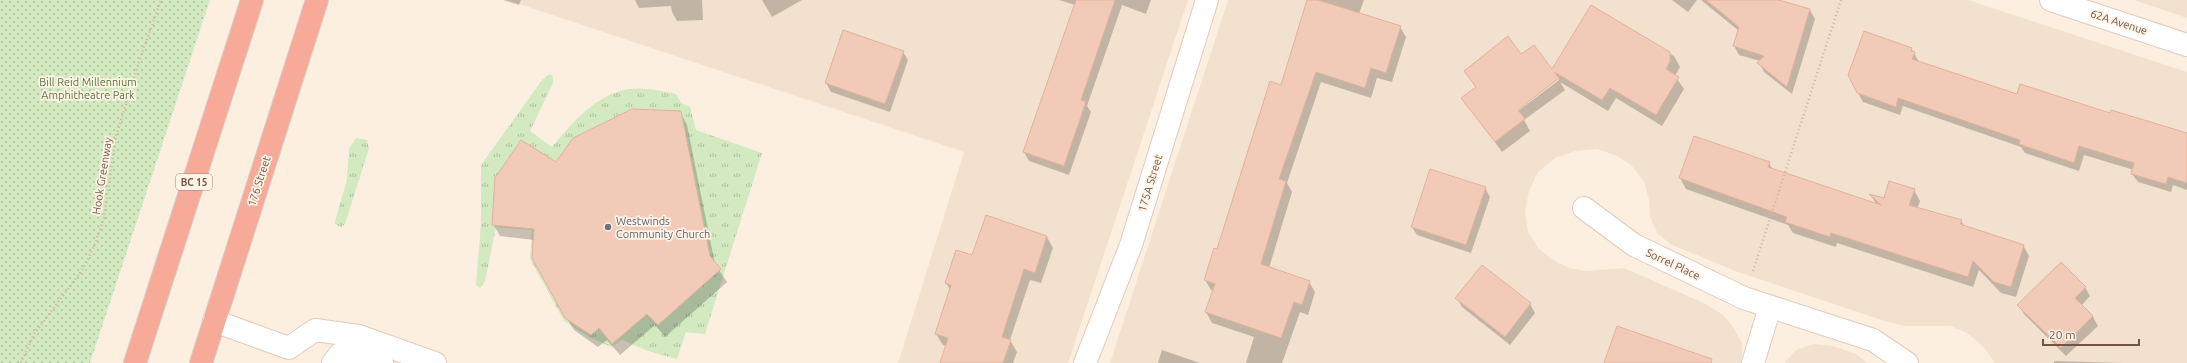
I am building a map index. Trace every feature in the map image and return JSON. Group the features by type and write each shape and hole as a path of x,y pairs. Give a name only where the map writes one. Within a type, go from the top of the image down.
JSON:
{"highway":[{"name":"BC 15","path":"135,363 252,0"},
{"name":"176 Street","path":"201,363 318,0"}],"street":[{"name":"175A Street","path":"1085,363 1131,245 1207,0"},
{"name":"62A Avenue","path":"2051,0 2187,45"},
{"name":"Sorrel Place","path":"1584,208 1634,245 1744,298 1873,340 1907,363"},
{"path":"1753,363 1770,307"},
{"path":"214,321 288,355 315,330 359,336 435,363"},
{"path":"334,363 340,354 357,354 382,363"}],"path":[{"name":"Hook Greenway","path":"21,363 34,334 83,269 95,244 104,218 116,136 161,0"},
{"path":"1753,271 1841,0"}],"shaded area":[{"path":"507,0 1188,0 1068,363 898,363 964,152"},
{"path":"1228,0 1968,0 2187,72 2187,363 1995,363 1983,346 1967,333 1950,326 1905,326 1881,320 1738,272 1672,245 1658,234 1650,217 1649,200 1644,182 1632,166 1617,156 1597,149 1575,151 1555,158 1538,172 1529,191 1525,211 1528,232 1538,248 1551,259 1569,268 1586,271 1624,268 1704,303 1723,315 1732,325 1742,343 1741,363 1110,363"},
{"path":"2134,0 2187,0 2187,18"},
{"path":"1814,344 1833,346 1856,354 1867,363 1784,363 1796,350"}],"green space":[{"name":"Bill Reid Millennium Amphitheatre Park","path":"0,0 210,0 90,363 0,363"},
{"name":"Westwinds Community Church","path":"550,74 553,77 553,83 530,131 552,147 586,110 596,103 607,96 618,92 630,89 641,89 676,94 681,103 690,107 696,130 762,153 705,334 686,332 677,359 648,351 622,340 611,347 589,337 564,321 530,259 532,230 496,227 485,281 480,288 476,285 481,224 481,165 542,80"},
{"path":"356,138 367,140 369,148 345,224 341,227 335,224 335,221 347,180 349,149"}],"building":[{"path":"1076,0 1115,0 1081,100 1086,102 1064,166 1023,152"},
{"path":"1307,0 1318,0 1401,26 1386,73 1371,68 1365,88 1316,72 1279,179 1286,181 1261,264 1310,281 1302,305 1294,302 1281,338 1205,312 1215,284 1204,280 1214,248 1217,249 1270,81 1281,85"},
{"path":"1706,0 1779,0 1810,9 1787,87 1757,63 1764,56 1733,46 1739,27"},
{"path":"1591,5 1670,52 1670,62 1666,69 1679,77 1656,115 1610,88 1602,100 1554,72 1559,78 1518,110 1525,119 1495,142 1461,98 1476,87 1464,71 1508,36 1521,54 1534,45 1552,69"},
{"path":"843,30 904,51 885,104 825,83"},
{"path":"1864,31 1912,48 1911,51 1915,52 1912,59 2017,94 2020,84 2110,113 2111,110 2187,133 2187,183 2168,177 2166,184 2131,174 2134,163 2079,146 2074,163 2019,144 2020,140 1898,98 1896,107 1857,93 1848,75"},
{"name":"Westwinds Community Church","path":"632,109 681,111 710,256 721,269 658,325 647,314 612,344 599,328 591,335 565,318 532,258 534,229 492,225 495,178 521,140 556,162 573,138"},
{"path":"1694,136 1770,162 1768,167 1881,205 1869,194 1884,198 1889,181 1915,189 1909,205 1962,220 1960,224 2024,245 2011,287 1994,282 1973,261 1968,277 1831,233 1830,237 1785,222 1787,217 1679,178"},
{"path":"1430,169 1486,187 1466,245 1411,227"},
{"path":"986,215 1047,236 1035,273 1024,269 1002,337 1011,340 1003,363 940,363 948,338 935,334 951,285 945,283 956,250 972,255"},
{"path":"2061,262 2086,287 2075,298 2093,316 2061,348 2017,305"},
{"path":"1482,265 1531,303 1505,337 1455,298"},
{"path":"1617,326 1712,359 1711,363 1604,363"}],"place":[{"name":"Westwinds Community Church","path":"608,227"}]}
